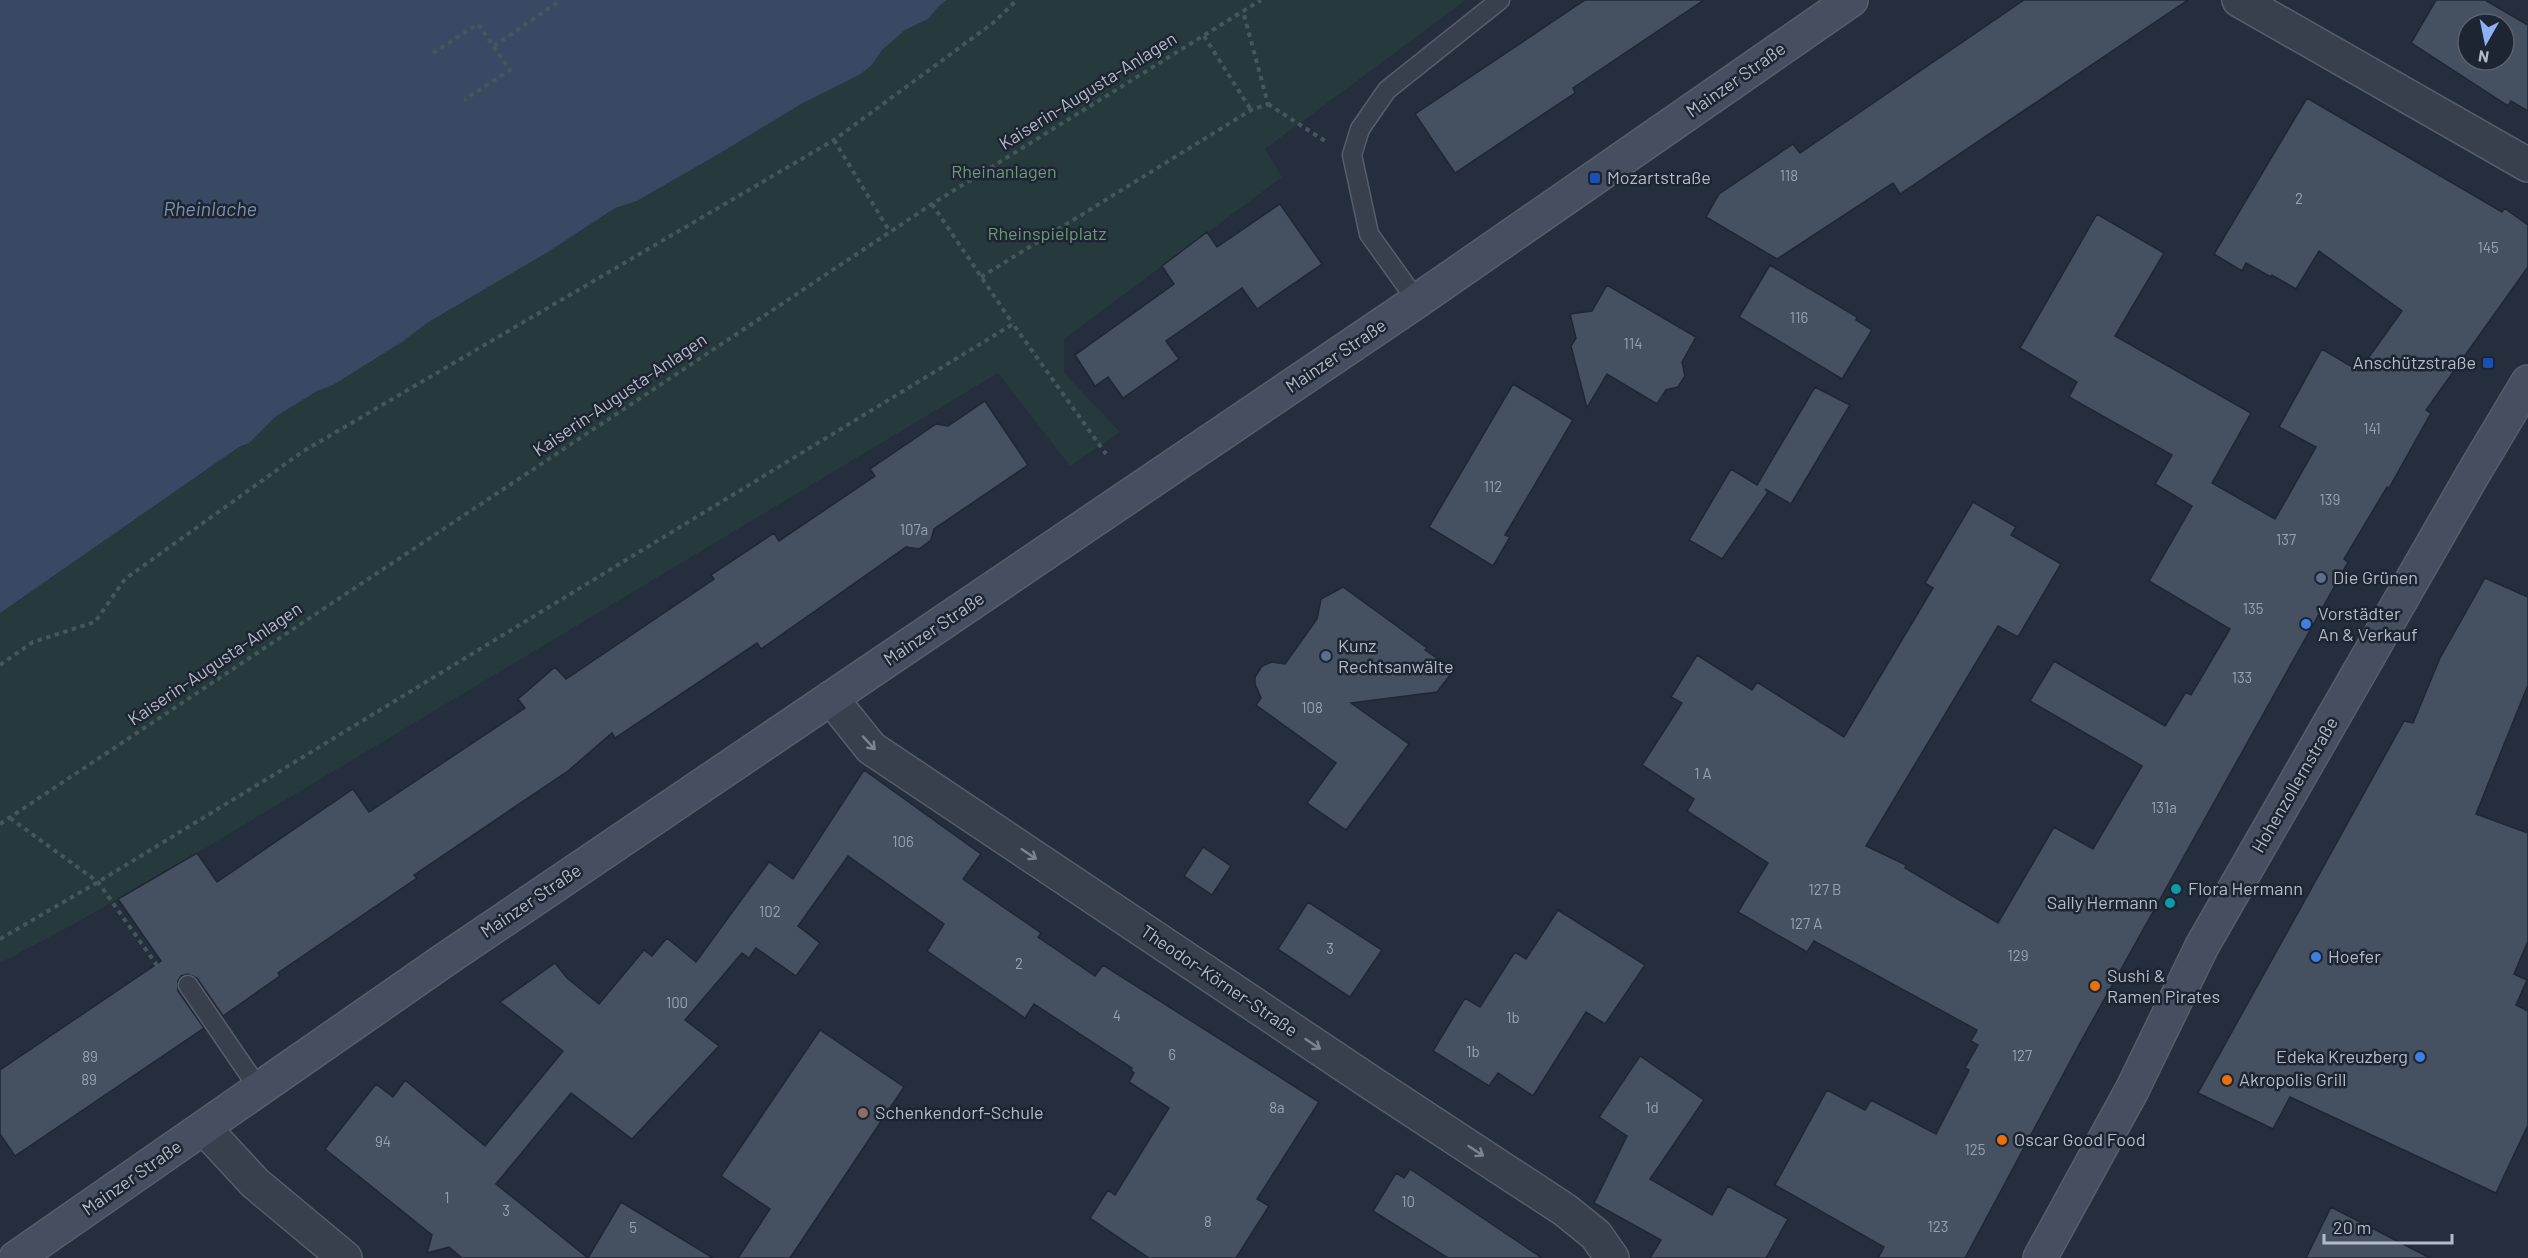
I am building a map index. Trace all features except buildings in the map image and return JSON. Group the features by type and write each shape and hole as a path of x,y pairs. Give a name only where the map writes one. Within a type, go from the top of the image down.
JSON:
{"street":[{"name":"Mainzer Straße","path":"16,1258 831,698 1417,301 1851,0"},
{"path":"2239,0 2528,165"},
{"name":"Hohenzollernstraße","path":"2040,1258 2132,1090 2202,946 2469,479 2528,382"},
{"name":"Theodor-Körner-Straße","path":"831,698 871,748 1565,1210 1596,1235 1612,1258"},
{"path":"204,1128 255,1183 345,1258"}],"lane":[{"path":"1417,301 1369,234 1352,155 1360,129 1387,90 1500,0"},
{"path":"188,985 259,1089"}],"path":[{"path":"494,46 561,0"},
{"path":"0,665 33,642 95,622 125,579 302,452 834,140 993,23 1017,0"},
{"name":"Kaiserin-Augusta-Anlagen","path":"0,824 932,204 1261,0"},
{"path":"1243,11 1268,104 1299,125"},
{"path":"433,53 478,24 510,70 464,100"},
{"path":"1203,36 1251,110"},
{"path":"981,277 1251,110 1268,104"},
{"path":"834,140 890,232"},
{"path":"932,204 1013,324 1106,454"},
{"path":"0,939 98,882 1013,324"},
{"path":"10,818 98,882"}],"green space":[{"name":"Rheinanlagen","path":"947,0 1466,0 1265,149 1282,177 1064,339 1064,373 1120,432 1070,466 998,373 197,853 74,924 0,963 0,613 239,447 249,443 275,417 317,391 333,385 402,342 427,323 548,252 615,208 637,201 801,104 859,75 872,65 882,50 905,30 928,19"}],"water":[{"name":"Rheinlache","path":"0,0 947,0 928,19 905,30 882,50 872,65 859,75 801,104 637,201 615,208 548,252 427,323 402,342 333,385 317,391 275,417 249,443 239,447 0,613"}],"place":[{"name":"Mozartstraße","path":"1595,178"},
{"name":"Anschützstraße","path":"2488,363"},
{"name":"Die Grünen","path":"2321,578"},
{"name":"Vorstädter An & Verkauf","path":"2306,624"},
{"name":"Kunz Rechtsanwälte","path":"1326,656"},
{"name":"Flora Hermann","path":"2176,889"},
{"name":"Sally Hermann","path":"2170,903"},
{"name":"Hoefer","path":"2316,957"},
{"name":"Sushi & Ramen Pirates","path":"2095,986"},
{"name":"Edeka Kreuzberg","path":"2420,1057"},
{"name":"Akropolis Grill","path":"2227,1080"},
{"name":"Schenkendorf-Schule","path":"863,1113"},
{"name":"Oscar Good Food","path":"2002,1140"}],"park label":[{"name":"Rheinspielplatz","path":"1047,234"}]}
